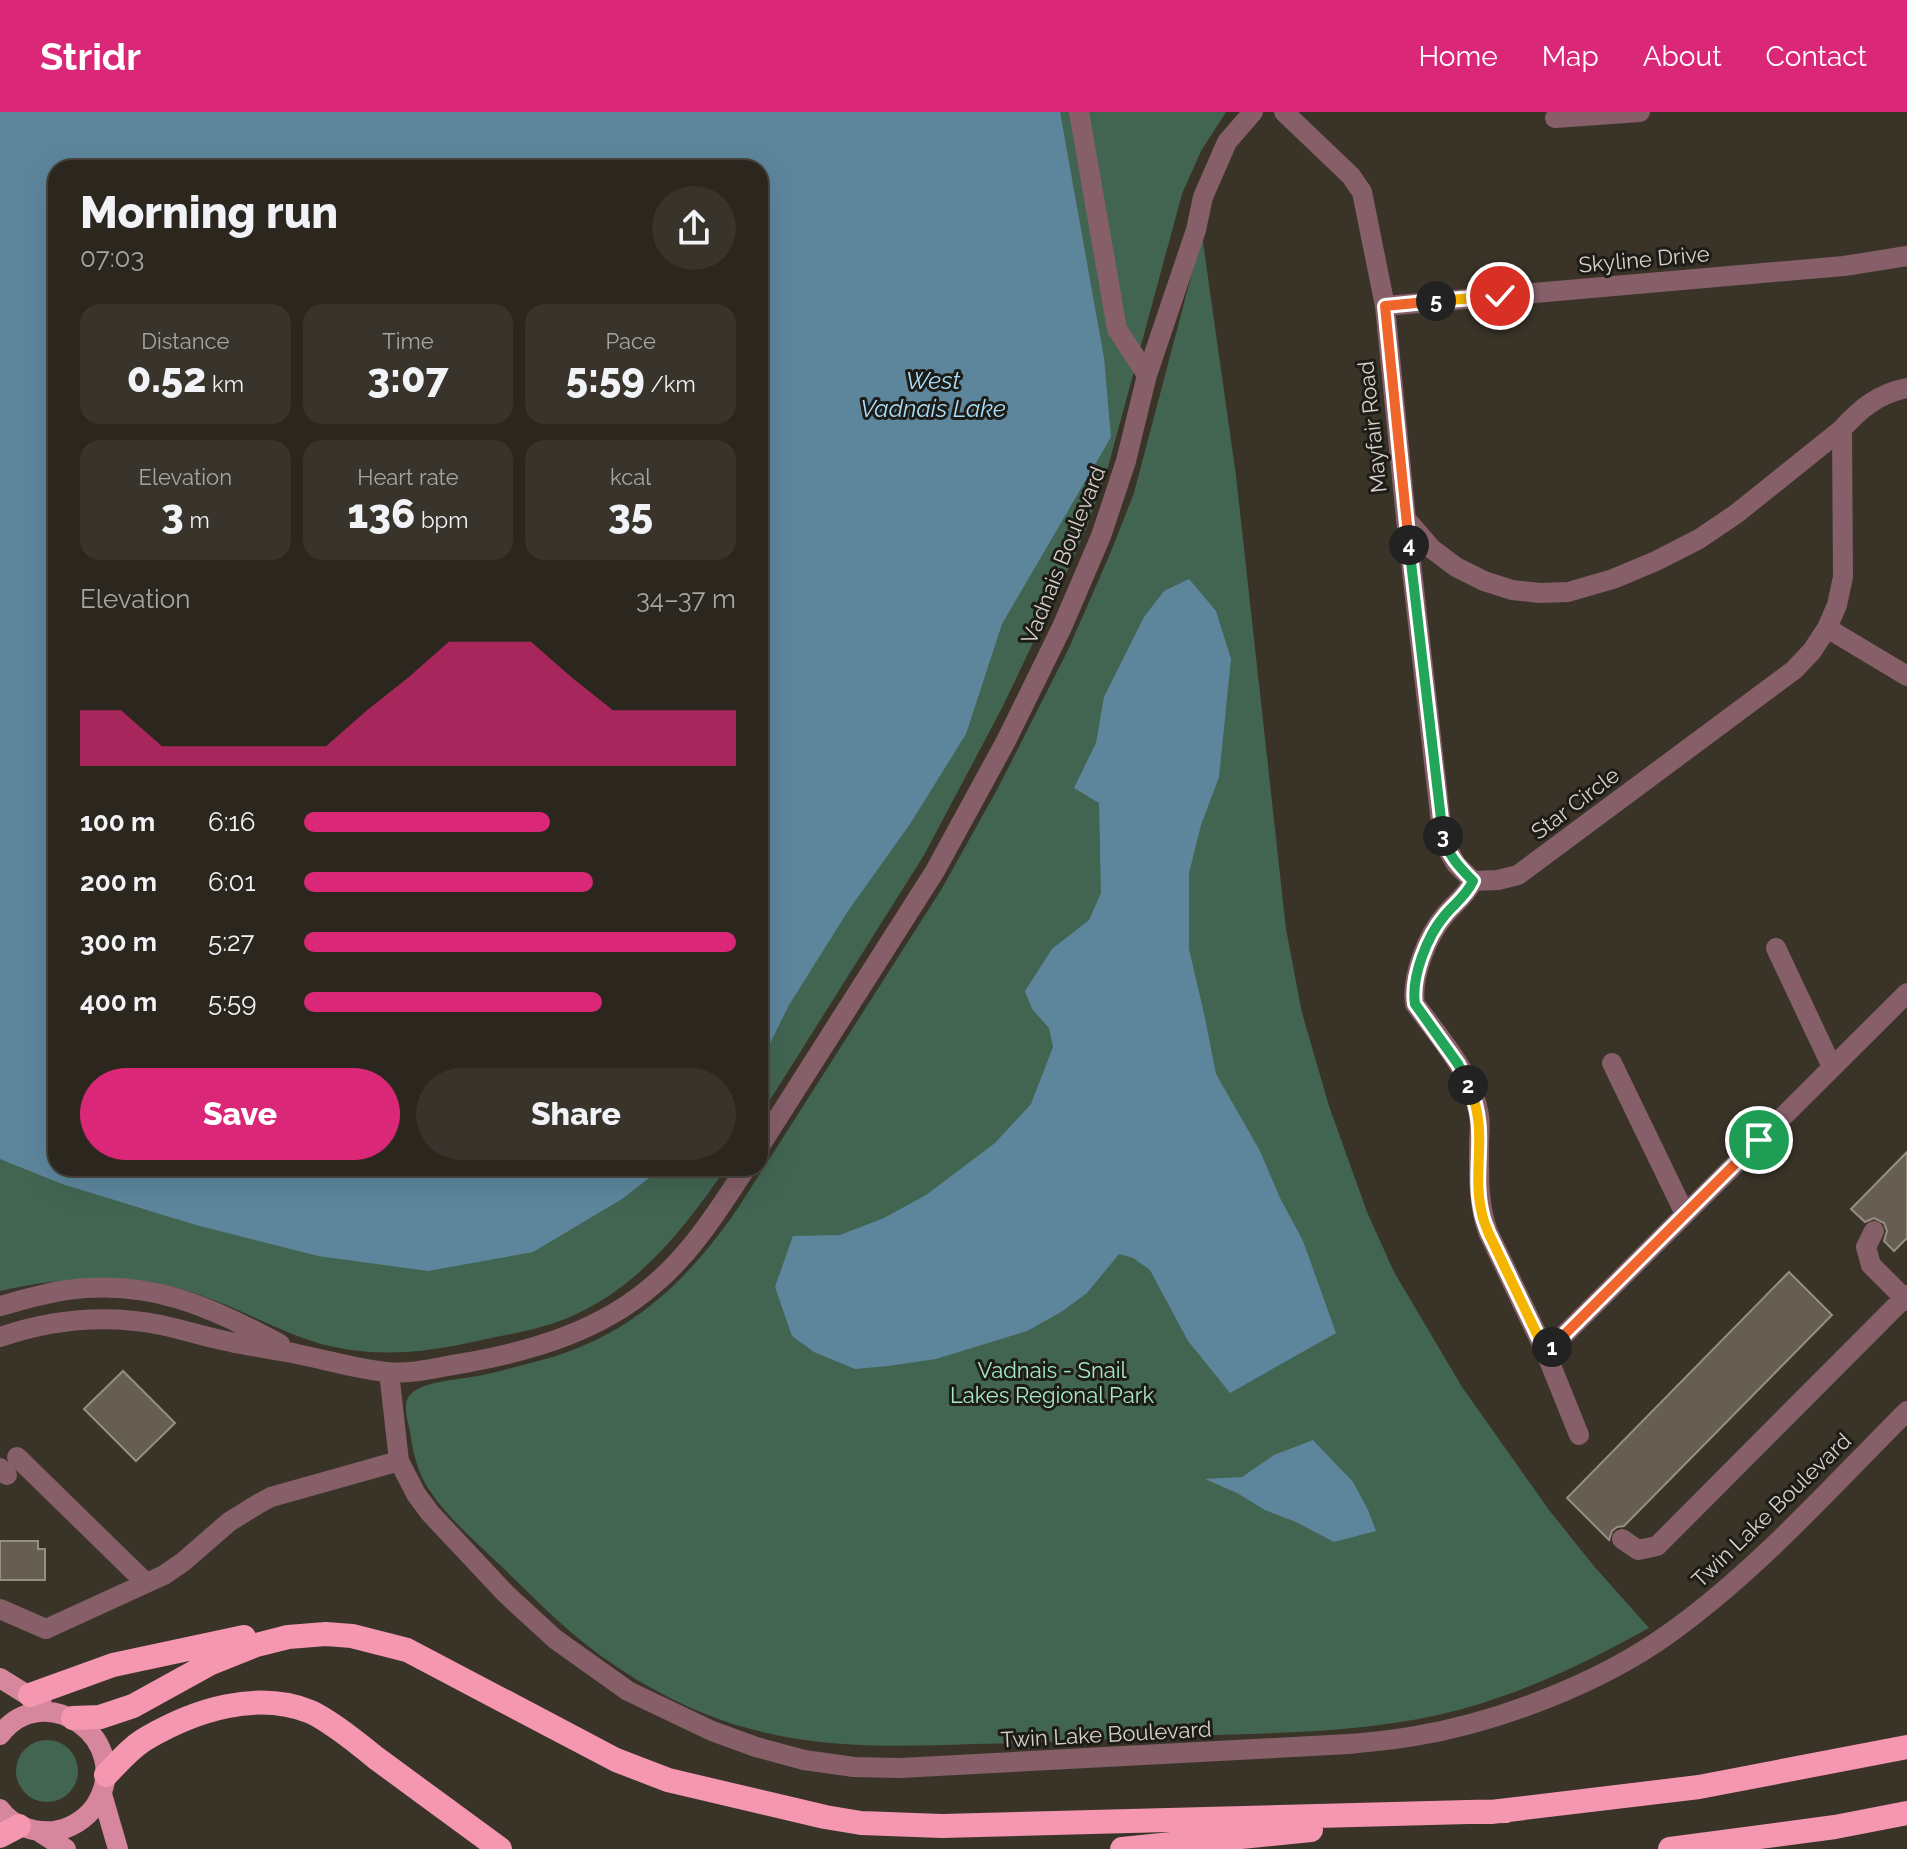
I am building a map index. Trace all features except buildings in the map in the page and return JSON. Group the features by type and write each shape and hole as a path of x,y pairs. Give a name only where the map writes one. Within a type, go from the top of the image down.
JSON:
{"highway":[{"path":"30,1695 113,1665 259,1633 305,1627 332,1629 407,1650 603,1754 668,1780 861,1823 942,1826 1506,1811"},
{"path":"64,1716 100,1717 133,1706 211,1663 256,1645 288,1637 326,1634 352,1636"},
{"path":"104,1784 124,1756 146,1739 202,1713 236,1704 278,1703 312,1713 500,1849"},
{"path":"1122,1849 1506,1811 1699,1787 1907,1747"},
{"path":"1706,1849 1907,1813"},
{"path":"1670,1849 1835,1827"}],"main road":[{"path":"0,1678 87,1728 98,1741 104,1758 104,1784 118,1849"},
{"path":"0,1735 20,1719 37,1713 64,1716"},
{"path":"19,1831 58,1831 77,1824 92,1811 104,1784"},
{"path":"0,1809 19,1831 66,1849"}],"street":[{"path":"1079,112 1117,329 1147,375"},
{"name":"Vadnais Boulevard","path":"768,1134 935,871 1006,741 1062,627 1101,536 1126,461 1147,375 1196,230 1203,197 1227,142 1253,112"},
{"name":"Mayfair Road","path":"1284,112 1351,176 1362,192 1385,306 1406,519 1432,549 1456,567 1484,581 1512,590 1568,592 1642,567 1699,539 1736,514 1874,400 1907,388"},
{"path":"1555,118 1640,112"},
{"name":"Skyline Drive","path":"1385,306 1844,266 1907,256"},
{"name":"Star Circle","path":"1473,881 1518,875 1794,670 1812,651 1837,605 1843,577 1842,429"},
{"path":"1406,519 1443,841 1456,864 1473,881 1432,933 1413,992 1415,1004 1458,1064 1471,1090 1479,1116 1481,1213 1546,1353 1579,1435"},
{"path":"1827,628 1907,676"},
{"path":"1776,948 1832,1067"},
{"path":"1546,1353 1907,993"},
{"path":"1612,1063 1685,1214"},
{"path":"0,1337 54,1323 90,1318 160,1325 230,1342 389,1372 426,1370 489,1358 558,1340 589,1328 652,1287 705,1228 741,1176"},
{"path":"1622,1539 1638,1550 1657,1546 1906,1298 1871,1265 1866,1247 1874,1231"},
{"path":"6,1304 66,1290 140,1289 177,1297 209,1309 297,1354"},
{"name":"Twin Lake Boulevard","path":"389,1372 399,1461 411,1486 430,1513 506,1594 555,1639 628,1691 712,1731 804,1760 854,1767 900,1768 1349,1744 1415,1737 1491,1719 1619,1665 1666,1636 1747,1570 1907,1411"},
{"path":"0,1609 46,1629 164,1575 212,1536 271,1497 399,1461"},
{"path":"8,1466 146,1583"}],"green space":[{"name":"West Vadnais Lake","path":"0,112 1226,112 1201,151 1182,194 1108,467 1072,561 1002,708 924,855 768,1103 768,160 48,160 48,1176 720,1176 693,1214 656,1256 636,1275 591,1307 532,1329 438,1348 380,1352 321,1344 203,1296 153,1283 76,1280 0,1291"},
{"name":"Vadnais - Snail Lakes Regional Park","path":"1202,235 1236,476 1286,929 1302,1013 1329,1106 1367,1212 1394,1272 1462,1387 1549,1510 1649,1628 1573,1667 1520,1690 1466,1708 1404,1722 1334,1730 881,1746 790,1738 730,1723 647,1686 608,1661 562,1625 467,1534 445,1511 421,1475 406,1414 407,1402 414,1391 430,1384 549,1358 608,1334 657,1300 679,1280 719,1234 758,1176 768,1176 768,1161 941,890 998,788 1068,650 1134,493"},
{"path":"47,1740 69,1749 78,1771 69,1793 47,1802 25,1793 16,1771 25,1749"}],"water":[{"name":"West Vadnais Lake","path":"0,112 1060,112 1104,358 1111,437 1002,624 966,734 910,824 848,911 789,1005 768,1048 768,160 48,160 48,1176 652,1176 622,1199 533,1252 428,1271 318,1256 196,1225 62,1184 0,1159"},
{"path":"1189,579 1216,611 1231,659 1219,777 1201,825 1189,873 1189,949 1216,1074 1260,1151 1303,1241 1336,1333 1230,1393 1188,1341 1150,1270 1133,1258 1119,1254 1087,1293 1027,1331 936,1359 888,1366 855,1369 814,1352 792,1336 775,1287 793,1236 840,1235 884,1218 926,1195 995,1143 1031,1104 1053,1047 1049,1028 1032,1009 1025,991 1052,949 1089,920 1101,893 1099,803 1074,788 1096,743 1104,697 1144,617 1164,591"},
{"path":"1313,1440 1353,1482 1376,1531 1334,1542 1205,1479 1242,1477 1274,1455"}],"route":[{"path":"1500,296 1385,306 1443,841 1456,864 1473,881 1432,933 1413,992 1415,1004 1458,1064 1471,1090 1479,1116 1481,1213 1546,1353 1759,1140"}]}
